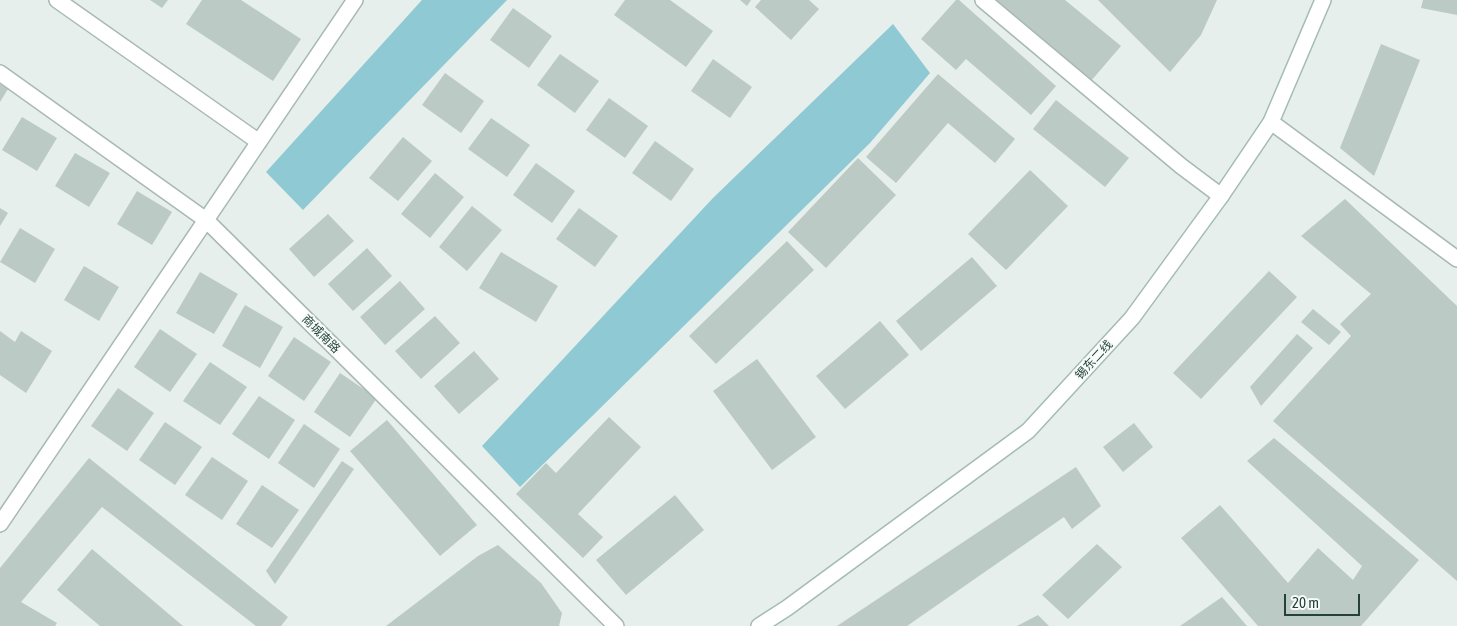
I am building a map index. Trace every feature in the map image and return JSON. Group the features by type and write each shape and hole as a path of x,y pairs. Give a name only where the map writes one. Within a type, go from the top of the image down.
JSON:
{"street":[{"path":"57,0 259,142"},
{"path":"0,524 355,0"},
{"path":"983,0 1181,166 1221,196"},
{"name":"锡东二线","path":"759,626 795,602 1028,430 1132,318 1221,196 1271,122 1323,0"},
{"name":"商城南路","path":"0,73 206,220 616,626"},
{"path":"1271,122 1457,259"}],"water":[{"path":"422,0 507,0 303,210 266,172"},
{"path":"893,24 930,73 870,143 520,487 482,446 713,198"}],"building":[{"path":"150,0 168,0 162,8"},
{"path":"202,0 241,0 301,39 273,81 186,24"},
{"path":"625,0 670,0 713,31 686,67 614,15"},
{"path":"740,0 751,0 747,6"},
{"path":"761,0 809,0 819,9 791,40 755,7"},
{"path":"956,0 959,0 1056,86 1031,115 966,59 956,70 921,39"},
{"path":"995,0 1065,0 1121,46 1091,81"},
{"path":"1098,0 1217,0 1201,35 1170,72"},
{"path":"1423,0 1457,0 1457,15 1421,8"},
{"path":"513,8 552,36 529,68 490,40"},
{"path":"1381,44 1420,60 1374,176 1340,148"},
{"path":"560,54 599,81 575,113 537,85"},
{"path":"713,59 752,87 730,118 691,91"},
{"path":"445,73 484,101 461,133 422,105"},
{"path":"938,74 1015,139 995,163 948,123 896,183 866,157"},
{"path":"0,84 8,89 0,102"},
{"path":"609,98 648,126 625,158 586,130"},
{"path":"1056,100 1129,158 1105,187 1033,129"},
{"path":"22,117 57,138 37,171 2,150"},
{"path":"491,118 530,145 507,177 468,149"},
{"path":"403,137 432,161 398,201 369,178"},
{"path":"655,141 694,169 671,201 632,173"},
{"path":"75,153 110,173 89,207 55,186"},
{"path":"858,158 896,195 826,268 788,232"},
{"path":"536,163 575,191 552,223 513,195"},
{"path":"1030,170 1068,206 1006,270 968,234"},
{"path":"435,173 464,197 430,238 401,214"},
{"path":"137,191 172,212 152,245 117,224"},
{"path":"1345,199 1457,306 1457,581 1273,421 1351,336 1340,324 1371,294 1301,236"},
{"path":"472,206 502,230 467,271 439,247"},
{"path":"0,208 8,213 0,226"},
{"path":"579,208 618,236 595,267 556,239"},
{"path":"328,214 354,241 314,277 289,249"},
{"path":"20,228 55,249 35,283 0,262"},
{"path":"787,241 814,270 716,364 689,336"},
{"path":"367,248 392,276 353,311 328,284"},
{"path":"501,252 558,286 536,322 479,288"},
{"path":"972,257 997,286 921,351 896,321"},
{"path":"84,266 119,287 99,321 64,300"},
{"path":"1269,271 1297,297 1201,399 1173,373"},
{"path":"200,272 238,294 214,334 176,313"},
{"path":"400,281 425,309 385,345 360,317"},
{"path":"245,305 283,327 260,368 222,346"},
{"path":"1313,309 1341,332 1329,345 1301,322"},
{"path":"435,316 460,343 421,379 395,351"},
{"path":"880,321 909,355 845,409 816,376"},
{"path":"160,329 197,354 170,392 134,367"},
{"path":"0,331 15,342 21,331 52,351 26,393 0,375"},
{"path":"1297,334 1313,348 1261,406 1250,387"},
{"path":"294,337 331,362 304,401 268,376"},
{"path":"474,351 499,379 459,414 434,386"},
{"path":"757,359 816,437 772,470 713,391"},
{"path":"210,362 247,387 220,425 183,401"},
{"path":"340,373 377,398 350,437 314,412"},
{"path":"118,388 154,413 127,451 91,426"},
{"path":"259,396 295,420 269,459 232,434"},
{"path":"609,417 641,447 578,514 603,537 583,558 516,494 546,463 556,473"},
{"path":"387,420 477,525 440,556 350,451"},
{"path":"165,422 202,447 175,485 139,460"},
{"path":"1134,423 1153,447 1123,472 1103,447"},
{"path":"304,424 340,449 314,488 278,463"},
{"path":"1274,438 1419,560 1361,626 1258,626 1181,538 1220,505 1288,583 1318,548 1353,580 1362,566 1247,461"},
{"path":"212,457 248,481 222,520 185,495"},
{"path":"89,458 288,617 281,626 256,626 102,507 21,602 57,623 55,626 0,626 0,568"},
{"path":"342,461 354,469 275,584 266,571"},
{"path":"1076,467 1101,506 1072,529 1064,517 907,626 837,626"},
{"path":"262,485 299,510 272,548 236,524"},
{"path":"675,495 704,530 626,595 596,560"},
{"path":"1097,544 1122,567 1068,619 1042,595"},
{"path":"498,545 541,583 562,613 559,626 386,626 478,556"},
{"path":"92,549 183,626 100,626 57,590"},
{"path":"1222,597 1247,626 1180,626"},
{"path":"1038,615 1049,626 1017,626"}]}
